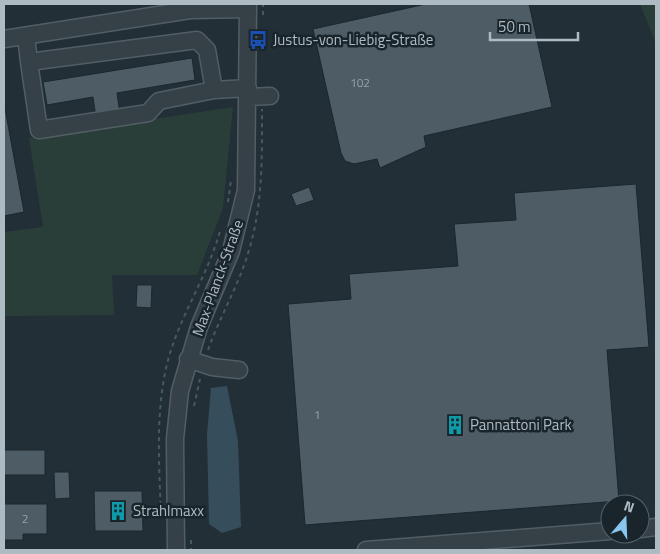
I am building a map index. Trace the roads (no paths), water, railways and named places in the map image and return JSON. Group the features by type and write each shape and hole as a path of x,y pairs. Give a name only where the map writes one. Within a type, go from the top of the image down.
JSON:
{"street":[{"path":"4,39 190,10 248,6"},
{"name":"Max-Planck-Straße","path":"176,550 175,439 180,391 199,326 231,250 242,211 247,166 248,6"},
{"path":"26,36 39,130 148,113 159,101 214,90 270,96"},
{"path":"29,62 197,40 207,50 214,90"},
{"path":"188,359 212,367 240,370"},
{"path":"366,550 536,544 600,533"}],"water":[{"path":"227,386 238,441 241,527 222,533 209,524 207,434 211,388"}],"place":[{"name":"Justus-von-Liebig-Straße","path":"258,40"},
{"name":"Pannattoni Park","path":"455,425"},
{"name":"Strahlmaxx","path":"118,511"}]}
